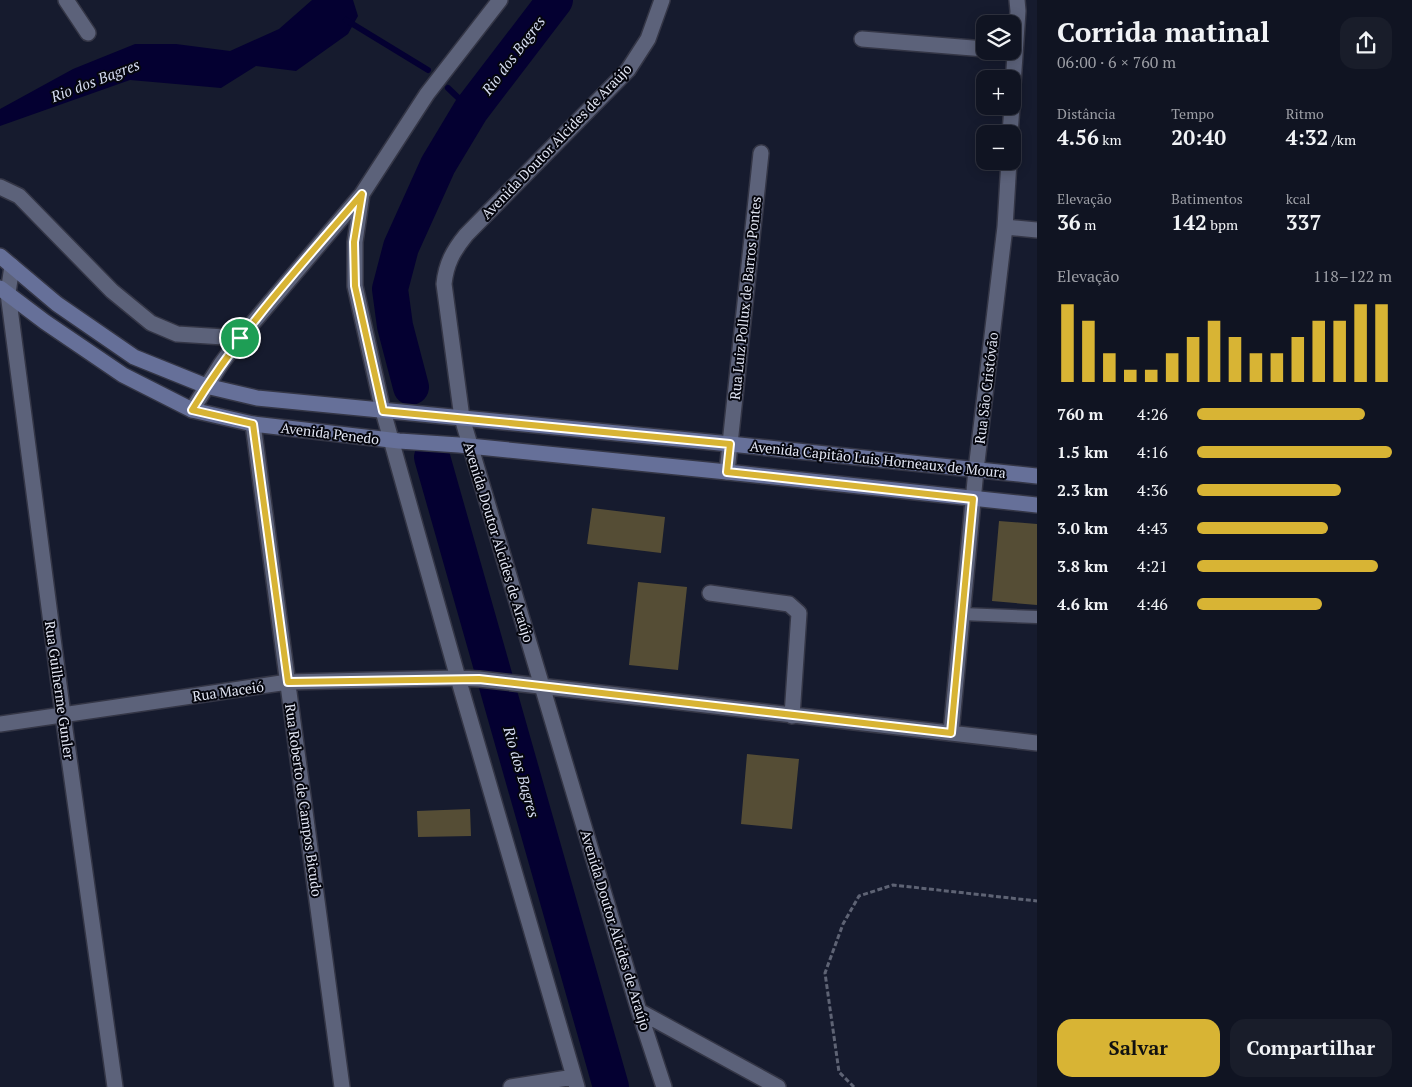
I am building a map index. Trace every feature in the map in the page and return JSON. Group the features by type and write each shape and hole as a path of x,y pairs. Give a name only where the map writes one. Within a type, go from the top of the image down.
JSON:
{"street":[{"path":"66,0 88,33"},
{"path":"192,410 206,386 240,338 362,194 427,94 500,0"},
{"name":"Avenida Doutor Alcides de Araújo","path":"662,0 648,39 628,70 452,252 445,270 444,284 456,418 537,687 664,1087"},
{"path":"1017,0 1018,15"},
{"path":"862,39 976,48"},
{"name":"Rua Luiz Pollux de Barros Pontes","path":"727,472 761,153"},
{"name":"Rua São Cristóvão","path":"951,733 976,470 1005,228 1008,170"},
{"path":"0,187 18,196 112,291 151,324 177,334 240,338"},
{"path":"362,194 354,242 355,286 458,678 575,1082 511,1087"},
{"path":"1005,228 1037,230"},
{"name":"Avenida Penedo","path":"6,261 57,304 134,357 206,386 257,398 456,418"},
{"name":"Rua Guilherme Gunler","path":"6,261 4,290 115,1087"},
{"name":"Avenida Penedo","path":"4,290 45,322 123,375 192,410 253,424 395,440 464,445"},
{"name":"Avenida Capitão Luis Horneaux de Moura","path":"456,418 1037,476"},
{"name":"Rua Roberto de Campos Bicudo","path":"253,424 342,1087"},
{"name":"Avenida Capitão Luis Horneaux de Moura","path":"464,445 1037,506"},
{"path":"710,593 789,604 799,613 792,716"},
{"name":"Rua Maceió","path":"0,724 288,682 458,678 1037,743"},
{"path":"639,1011 778,1087"}],"lane":[{"path":"962,614 1037,617"}],"path":[{"path":"854,1087 839,1072 825,974 843,924 859,896 892,884 1037,901"}],"water":[{"path":"312,0 353,0 358,16 348,34 296,71 256,66 221,88 130,80 0,126 0,109 73,69 135,44 176,44 230,51 279,29"}],"building":[{"path":"592,508 665,517 661,553 587,544"},
{"path":"999,521 1037,524 1037,605 992,601"},
{"path":"638,582 687,587 678,670 629,665"},
{"path":"747,754 799,759 792,829 741,824"},
{"path":"470,809 471,836 418,837 417,811"}],"waterway":[{"name":"Rio dos Bagres","path":"411,387 395,326 390,289 401,247 438,165 471,110 555,0"},
{"name":"Rio dos Bagres","path":"346,20 428,70"},
{"name":"Rio dos Bagres","path":"448,88 471,110"},
{"name":"Rio dos Bagres","path":"432,457 611,1087"}],"route":[{"path":"362,194 354,242 355,286 383,411 730,444 727,472 973,499 951,733 544,688 479,679 288,682 253,424 192,410 240,338 362,194"}]}
